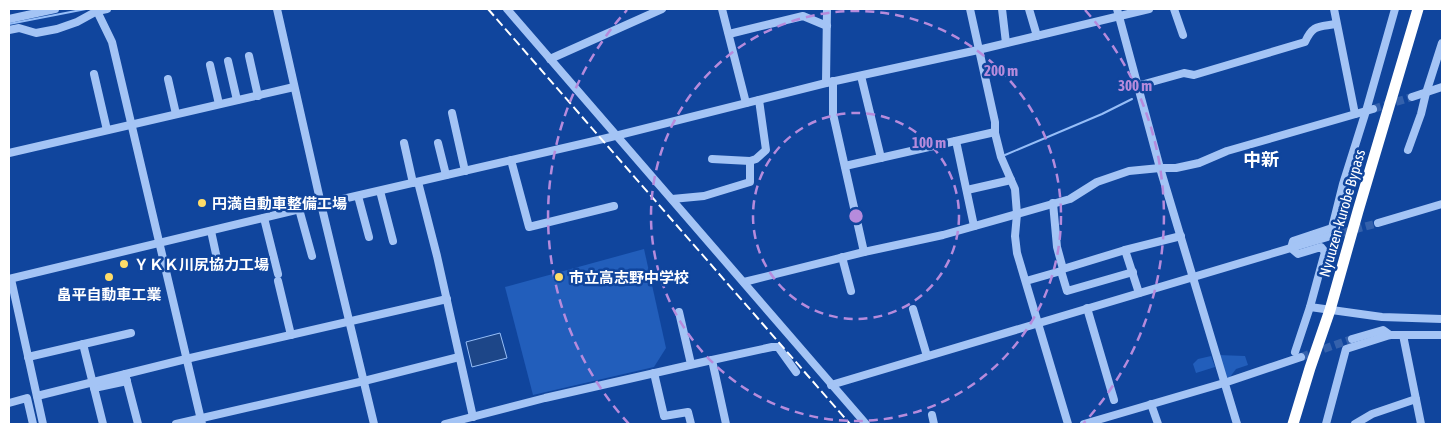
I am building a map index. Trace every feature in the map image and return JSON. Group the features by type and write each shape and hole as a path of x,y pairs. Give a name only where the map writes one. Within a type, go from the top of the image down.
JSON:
{"highway":[{"name":"Nyuuzen-kurobe Bypass","path":"1293,424 1330,310 1418,9"}],"street":[{"path":"9,19 54,9"},
{"path":"9,30 19,28 36,33 58,29 77,22 97,10 107,9"},
{"path":"277,9 321,204 374,424"},
{"path":"507,9 866,424"},
{"path":"550,59 662,9"},
{"path":"722,9 746,103"},
{"path":"827,9 833,114 864,252"},
{"path":"970,9 1001,157 1015,189 1017,253 1068,424"},
{"path":"1002,9 1006,43"},
{"path":"1029,9 1037,36"},
{"path":"43,424 10,279 616,135 830,82 1037,36 1118,12 1149,9"},
{"path":"1174,9 1183,35"},
{"path":"1334,9 1355,114"},
{"path":"1291,248 1293,241 1332,228 1343,184 1370,110 1394,9"},
{"path":"97,10 112,42 202,421"},
{"path":"1118,12 1160,168 1236,424"},
{"path":"729,34 803,16 827,26"},
{"path":"1137,86 1184,73 1194,76 1305,42 1310,31 1336,24"},
{"path":"1408,150 1442,43"},
{"path":"249,56 258,96"},
{"path":"228,61 237,100"},
{"path":"210,65 219,104"},
{"path":"94,74 107,130"},
{"path":"861,76 881,158"},
{"path":"168,79 176,114"},
{"path":"9,153 294,87"},
{"path":"1412,97 1442,87"},
{"path":"712,159 750,161 756,159 766,150 759,100"},
{"path":"744,282 842,257 942,235 1053,202 1070,199 1097,182 1130,171 1176,168 1199,163 1227,151 1370,110"},
{"path":"452,113 465,171"},
{"path":"845,166 995,132"},
{"path":"956,141 974,226"},
{"path":"438,142 446,175"},
{"path":"404,143 447,299 473,417"},
{"path":"511,160 529,227 614,206"},
{"path":"672,199 704,196 750,182 750,161"},
{"path":"966,190 1011,180"},
{"path":"380,191 393,241"},
{"path":"358,196 369,237"},
{"path":"1053,202 1057,247 1067,291 1133,272"},
{"path":"1378,223 1442,204"},
{"path":"299,210 312,256"},
{"path":"264,218 291,335"},
{"path":"211,231 219,268"},
{"path":"1026,281 1125,250 1181,236"},
{"path":"831,385 1332,236"},
{"path":"1084,424 1109,421 1151,404 1224,383 1298,355 1325,252 1321,247 1298,254 1291,248"},
{"path":"1125,250 1139,293"},
{"path":"842,257 851,291"},
{"path":"37,396 126,378 186,359 447,299"},
{"path":"1310,307 1382,317 1442,319"},
{"path":"1087,308 1114,400"},
{"path":"913,309 927,356"},
{"path":"679,312 691,364"},
{"path":"1352,338 1382,330 1390,335"},
{"path":"28,357 132,333"},
{"path":"1326,424 1346,349 1390,335 1442,335"},
{"path":"1403,335 1421,424"},
{"path":"84,344 103,424"},
{"path":"445,424 545,398 772,347 778,347 796,372"},
{"path":"176,424 202,421 459,357"},
{"path":"712,360 726,424"},
{"path":"654,373 664,416 688,412 691,424"},
{"path":"126,378 138,424"},
{"path":"9,402 26,398 33,424"},
{"path":"1355,424 1372,414 1416,399"},
{"path":"1151,404 1158,424"},
{"path":"932,415 934,424"}],"shaded area":[{"path":"644,249 666,348 654,367 533,395 505,287"},
{"path":"500,333 507,358 472,367 466,342"},
{"path":"1218,355 1245,356 1248,365 1236,369 1230,377 1225,377"},
{"path":"1211,356 1215,367 1196,373 1193,364 1198,359"}],"waterway":[{"path":"9,24 86,9"},
{"path":"1005,155 1102,114 1132,99"}],"tunnel":[{"path":"1373,109 1412,97"},
{"path":"1331,236 1378,223"},
{"path":"1301,357 1352,339"}],"railway":[{"path":"488,9 850,424"}],"place":[{"name":"円満自動車整備工場","path":"202,203"},
{"name":"ＹＫＫ川尻協力工場","path":"124,264"},
{"name":"畠平自動車工業","path":"109,277"},
{"name":"市立高志野中学校","path":"559,277"}],"district":[{"name":"中新","path":"1261,159"}]}
